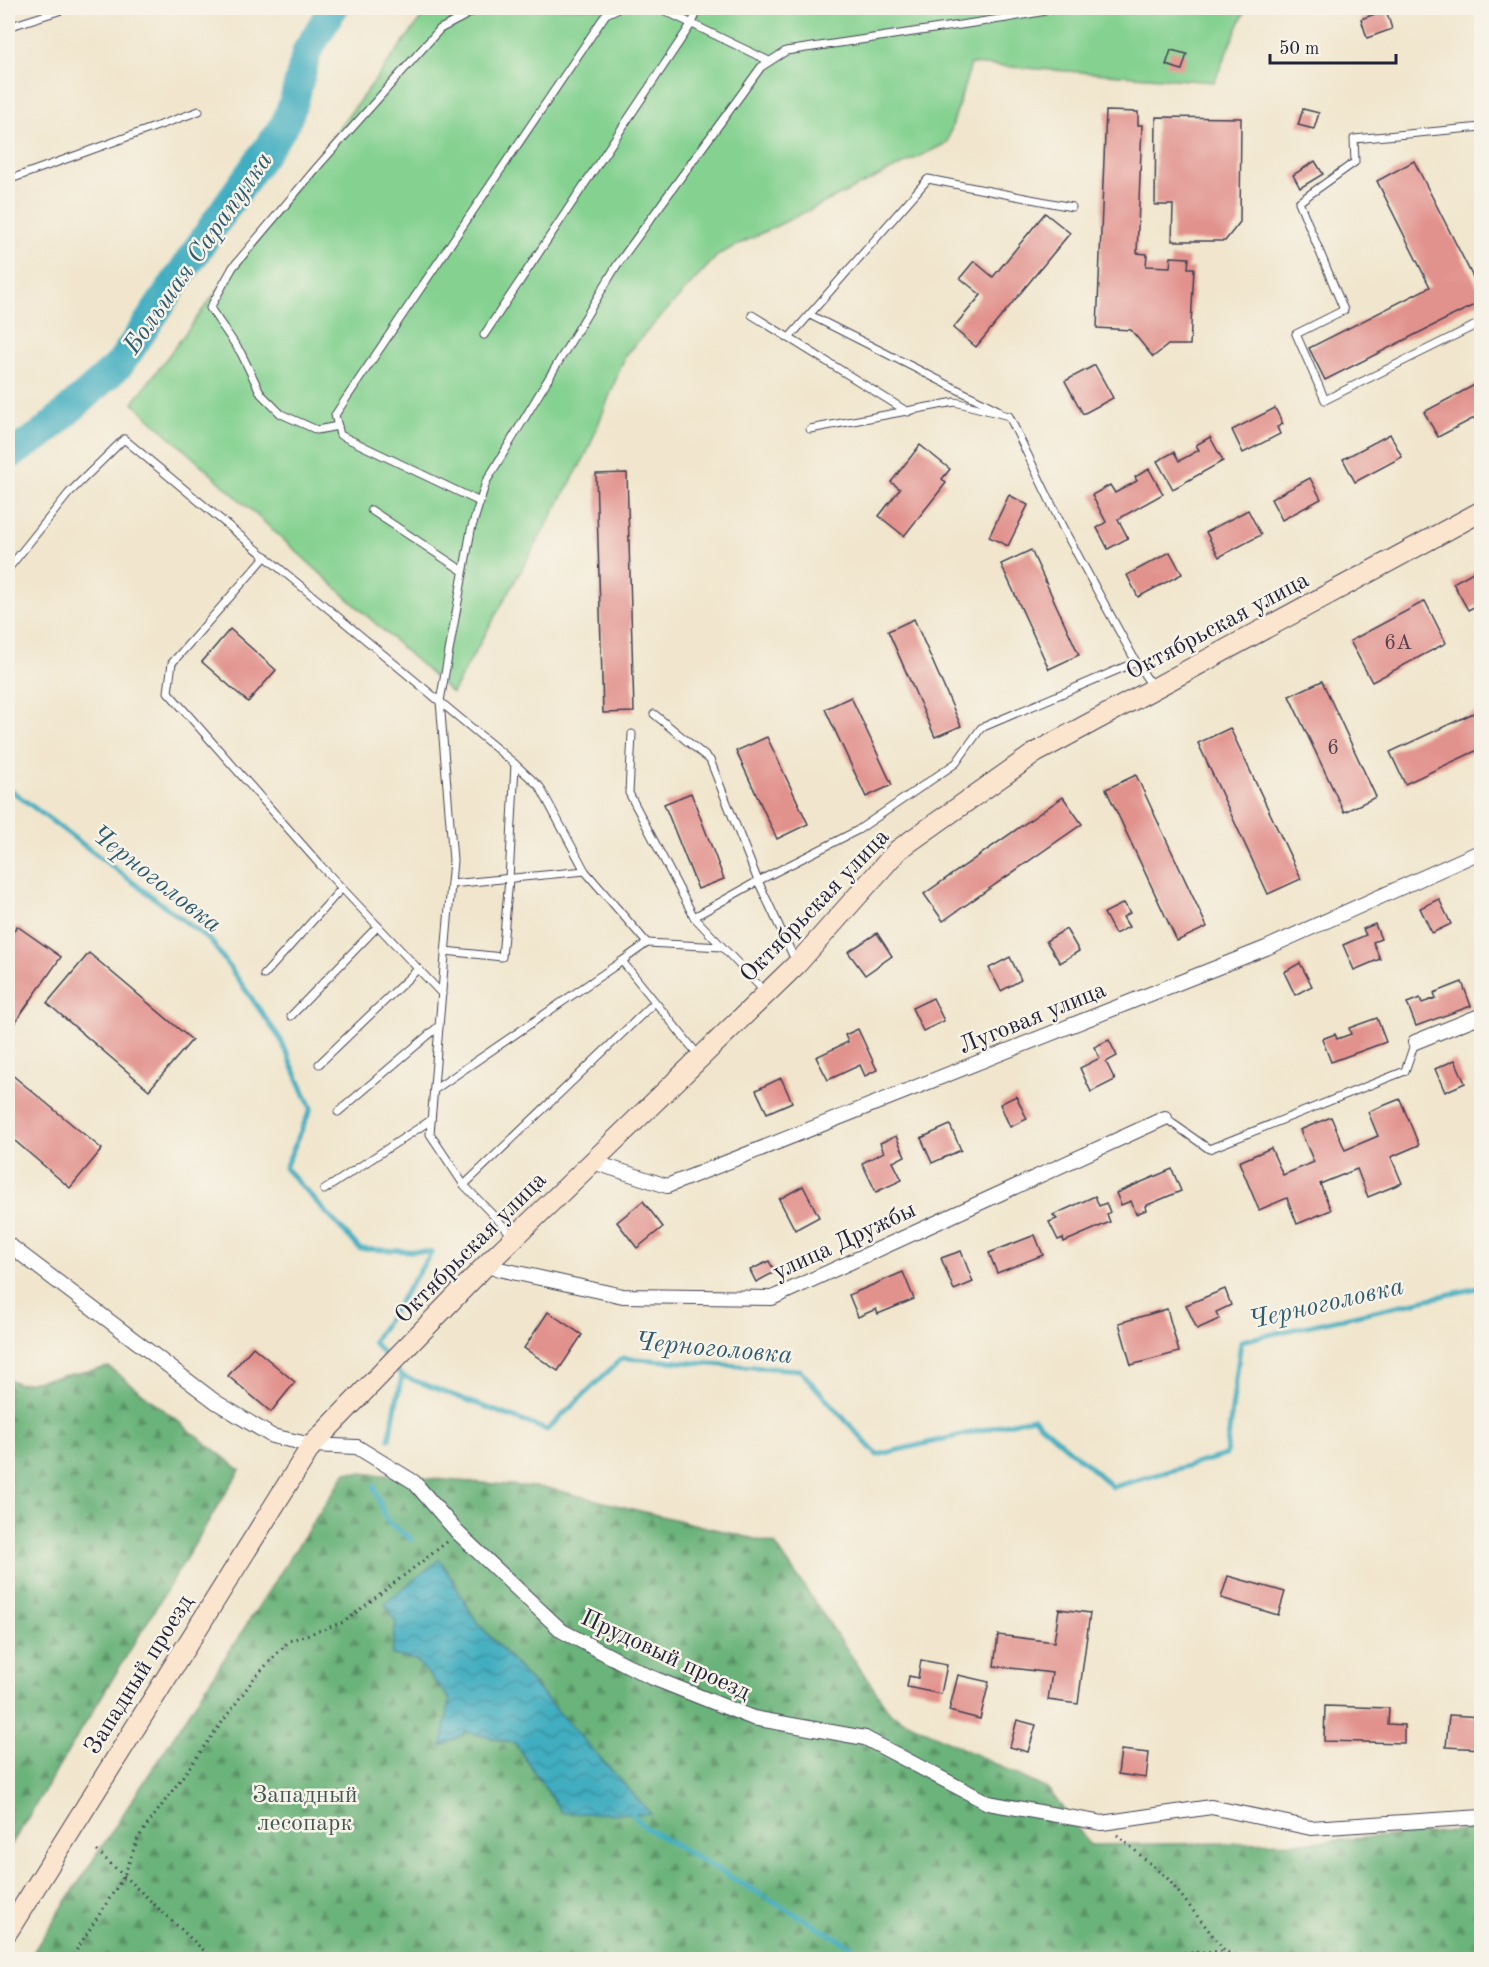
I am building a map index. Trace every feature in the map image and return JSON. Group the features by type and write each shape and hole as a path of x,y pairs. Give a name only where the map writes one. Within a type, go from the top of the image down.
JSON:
{"street":[{"name":"Октябрьская улица","path":"312,1445 485,1266 797,964 898,850 1035,753 1482,511"},
{"name":"Луговая улица","path":"593,1162 667,1186 1266,948 1482,851"},
{"path":"1415,1042 1482,1016"},
{"name":"улица Дружбы","path":"485,1266 623,1296 772,1298 1165,1118"},
{"name":"Прудовый проезд","path":"8,1244 216,1402 272,1436 312,1445 357,1447 414,1482 458,1533 562,1631 648,1676 753,1718 866,1738 988,1803 1102,1823 1211,1807 1311,1828 1482,1817"},
{"name":"Западный проезд","path":"8,1931 312,1445"}],"lane":[{"path":"8,27 68,8"},
{"path":"338,426 317,430 281,414 261,394 241,353 210,308 240,259 319,165 440,29 480,8"},
{"path":"480,502 340,435 335,415 606,15 619,8"},
{"path":"659,8 769,61"},
{"path":"484,335 692,23 699,8"},
{"path":"515,1238 464,1185 430,1134 453,860 440,701 471,531 486,482 617,265 761,67 786,51 1062,8"},
{"path":"8,180 199,111"},
{"path":"1482,127 1354,139 1355,162 1299,202 1344,310 1296,334 1325,400 1482,322"},
{"path":"789,338 928,179 1072,207"},
{"path":"752,315 908,412"},
{"path":"810,315 1009,416 1063,528 1136,662 1154,688"},
{"path":"810,429 955,402 1009,416"},
{"path":"8,569 69,493 124,438 540,787 585,871 647,943"},
{"path":"371,510 464,571"},
{"path":"266,556 172,663 168,692 342,888 442,994"},
{"path":"694,917 758,881 858,830 956,763 981,728 1136,662"},
{"path":"654,714 710,760 758,881 797,964"},
{"path":"632,734 629,793 694,917 767,994"},
{"path":"445,951 502,957 515,764"},
{"path":"451,884 585,871"},
{"path":"264,975 342,888"},
{"path":"291,1016 378,926"},
{"path":"434,1090 647,943 722,947"},
{"path":"622,961 700,1058"},
{"path":"319,1064 418,969"},
{"path":"464,1185 655,1002"},
{"path":"338,1113 439,1026"},
{"path":"1165,1118 1209,1149 1405,1071 1415,1042"},
{"path":"324,1190 431,1120"}],"path":[{"path":"70,1959 124,1876 138,1838 255,1677 289,1641 344,1622 458,1533"},
{"path":"1102,1823 1168,1879 1225,1951"},
{"path":"97,1851 214,1959"},
{"path":"1150,1959 1160,1954 1225,1951 1245,1959"}],"green space":[{"path":"429,8 1246,8 1214,82 971,64 947,143 719,254 626,354 587,453 452,693 133,403"},
{"path":"109,1367 240,1470 8,1850 8,1379 19,1384"},
{"name":"Западный лесопарк","path":"346,1472 547,1488 775,1544 891,1714 1049,1790 1090,1845 1312,1842 1481,1829 1481,1959 28,1960","holes":["440,1560 476,1621 650,1813 563,1813 515,1743 467,1732 450,1699 416,1660 392,1655 396,1622"]}],"water":[{"path":"440,1559 476,1621 651,1814 562,1813 515,1743 467,1732 442,1746 450,1699 416,1660 392,1655 396,1622 385,1603"}],"building":[{"path":"1386,10 1392,29 1367,38 1361,19"},
{"path":"1171,50 1187,54 1182,70 1166,65"},
{"path":"1303,109 1319,113 1314,129 1298,125"},
{"path":"1106,111 1138,112 1138,125 1142,125 1137,253 1147,254 1146,266 1170,267 1171,257 1189,258 1188,268 1194,268 1190,345 1168,345 1153,357 1131,330 1097,328"},
{"path":"1156,117 1241,118 1240,222 1225,241 1172,241 1173,205 1155,205"},
{"path":"1315,161 1323,174 1300,188 1293,175"},
{"path":"1414,161 1482,295 1482,301 1325,380 1309,348 1430,287 1377,181"},
{"path":"1045,213 1070,233 976,347 953,328 981,295 960,278 974,261 993,277"},
{"path":"1095,365 1113,398 1083,414 1065,381"},
{"path":"1482,381 1482,414 1438,437 1424,412"},
{"path":"1275,408 1283,424 1277,427 1280,434 1243,453 1232,430"},
{"path":"1390,434 1402,457 1355,482 1343,459"},
{"path":"1210,437 1223,461 1173,489 1157,461 1174,452 1179,461 1199,450 1196,445"},
{"path":"920,445 950,469 942,479 946,483 904,536 879,516 900,489 891,482"},
{"path":"1149,469 1163,494 1118,519 1128,538 1108,549 1097,528 1106,522 1092,495 1110,485 1115,493 1137,481 1135,477"},
{"path":"627,473 634,712 603,713 596,474"},
{"path":"1310,478 1321,499 1282,520 1271,499"},
{"path":"1009,495 1028,505 1008,546 989,537"},
{"path":"1248,510 1261,535 1219,557 1206,532"},
{"path":"1031,550 1079,655 1049,669 1001,564"},
{"path":"1170,552 1182,574 1138,597 1127,575"},
{"path":"1482,567 1482,603 1468,610 1453,583"},
{"path":"1425,601 1446,643 1372,682 1350,641"},
{"path":"914,619 961,726 935,737 888,631"},
{"path":"230,629 276,670 248,702 202,662"},
{"path":"1322,681 1376,797 1344,812 1289,696"},
{"path":"851,697 892,785 866,797 825,709"},
{"path":"1482,709 1482,748 1405,784 1390,752"},
{"path":"1230,728 1301,879 1268,894 1198,743"},
{"path":"767,737 808,824 777,839 736,751"},
{"path":"1136,775 1207,927 1177,941 1106,789"},
{"path":"691,793 724,879 698,889 664,804"},
{"path":"1063,797 1082,824 943,921 924,894"},
{"path":"1439,899 1451,924 1432,933 1420,908"},
{"path":"1124,903 1130,913 1123,917 1129,927 1115,934 1104,913"},
{"path":"1375,924 1381,939 1373,942 1380,959 1354,970 1343,945 1366,935 1363,929"},
{"path":"17,926 61,957 9,1031 8,939"},
{"path":"1066,929 1079,951 1060,963 1046,941"},
{"path":"877,933 892,956 865,975 848,952"},
{"path":"89,953 192,1040 149,1090 47,1003"},
{"path":"1010,957 1021,980 1001,991 989,968"},
{"path":"1300,963 1312,986 1295,995 1284,972"},
{"path":"1462,982 1471,1006 1416,1026 1407,1003 1420,998 1422,1003 1436,998 1434,993"},
{"path":"933,998 944,1021 923,1031 912,1008"},
{"path":"1377,1018 1386,1042 1331,1062 1322,1039 1335,1034 1337,1039 1351,1034 1349,1028"},
{"path":"858,1029 877,1070 865,1076 860,1065 828,1080 816,1057 848,1042 845,1035"},
{"path":"1109,1040 1117,1056 1106,1062 1115,1080 1091,1092 1080,1068 1100,1058 1094,1047"},
{"path":"1455,1060 1465,1083 1445,1092 1435,1069"},
{"path":"11,1074 102,1149 70,1188 8,1135 8,1077"},
{"path":"781,1078 792,1102 767,1113 756,1090"},
{"path":"1016,1096 1027,1119 1010,1127 1000,1104"},
{"path":"1400,1099 1419,1145 1391,1157 1402,1183 1368,1197 1357,1169 1320,1184 1331,1210 1297,1224 1287,1198 1259,1210 1239,1162 1271,1148 1283,1175 1314,1162 1300,1130 1331,1117 1345,1150 1378,1136 1368,1112"},
{"path":"950,1125 961,1150 932,1163 921,1138"},
{"path":"896,1136 905,1156 893,1162 902,1180 876,1192 862,1163 884,1152 880,1143"},
{"path":"1172,1169 1181,1191 1145,1206 1146,1210 1136,1214 1131,1201 1121,1205 1116,1193"},
{"path":"803,1186 819,1217 795,1230 779,1199"},
{"path":"1095,1196 1099,1206 1106,1203 1110,1212 1107,1214 1110,1222 1064,1242 1063,1238 1058,1240 1049,1222 1057,1219 1053,1215"},
{"path":"643,1201 663,1227 637,1248 617,1222"},
{"path":"1035,1235 1043,1255 997,1273 989,1253"},
{"path":"961,1251 973,1282 954,1290 941,1258"},
{"path":"769,1261 775,1272 756,1282 750,1270"},
{"path":"903,1272 914,1299 878,1314 876,1309 858,1317 849,1295"},
{"path":"1225,1289 1231,1305 1216,1312 1219,1319 1197,1329 1186,1305"},
{"path":"1167,1309 1179,1352 1131,1365 1119,1323"},
{"path":"548,1312 582,1335 558,1371 524,1348"},
{"path":"253,1347 295,1382 271,1412 228,1376"},
{"path":"1228,1576 1285,1592 1278,1615 1221,1598"},
{"path":"1059,1609 1090,1613 1078,1704 1048,1700 1052,1673 994,1666 998,1635 1054,1642"},
{"path":"921,1660 947,1665 941,1694 907,1687 909,1676 918,1678"},
{"path":"958,1675 989,1682 980,1719 949,1711"},
{"path":"1325,1706 1389,1708 1388,1724 1404,1725 1404,1743 1324,1741"},
{"path":"1449,1715 1482,1717 1482,1749 1446,1747"},
{"path":"1017,1720 1036,1725 1028,1752 1010,1747"},
{"path":"1121,1750 1149,1753 1146,1778 1118,1774"}],"waterway":[{"name":"Большая Сарапулка","path":"8,456 42,434 120,364 285,124 294,101 307,51 333,8"},
{"name":"Черноголовка","path":"8,788 211,941 281,1040 311,1108 285,1168 360,1249 432,1252 373,1342 388,1359"},
{"name":"Черноголовка","path":"394,1366 402,1376 547,1430 622,1358 800,1370 877,1455 1033,1418 1113,1487 1226,1455 1241,1341 1482,1287"},
{"path":"389,1439 402,1376"},
{"path":"374,1486 386,1520 412,1540"},
{"path":"629,1810 646,1828 875,1960"}]}
